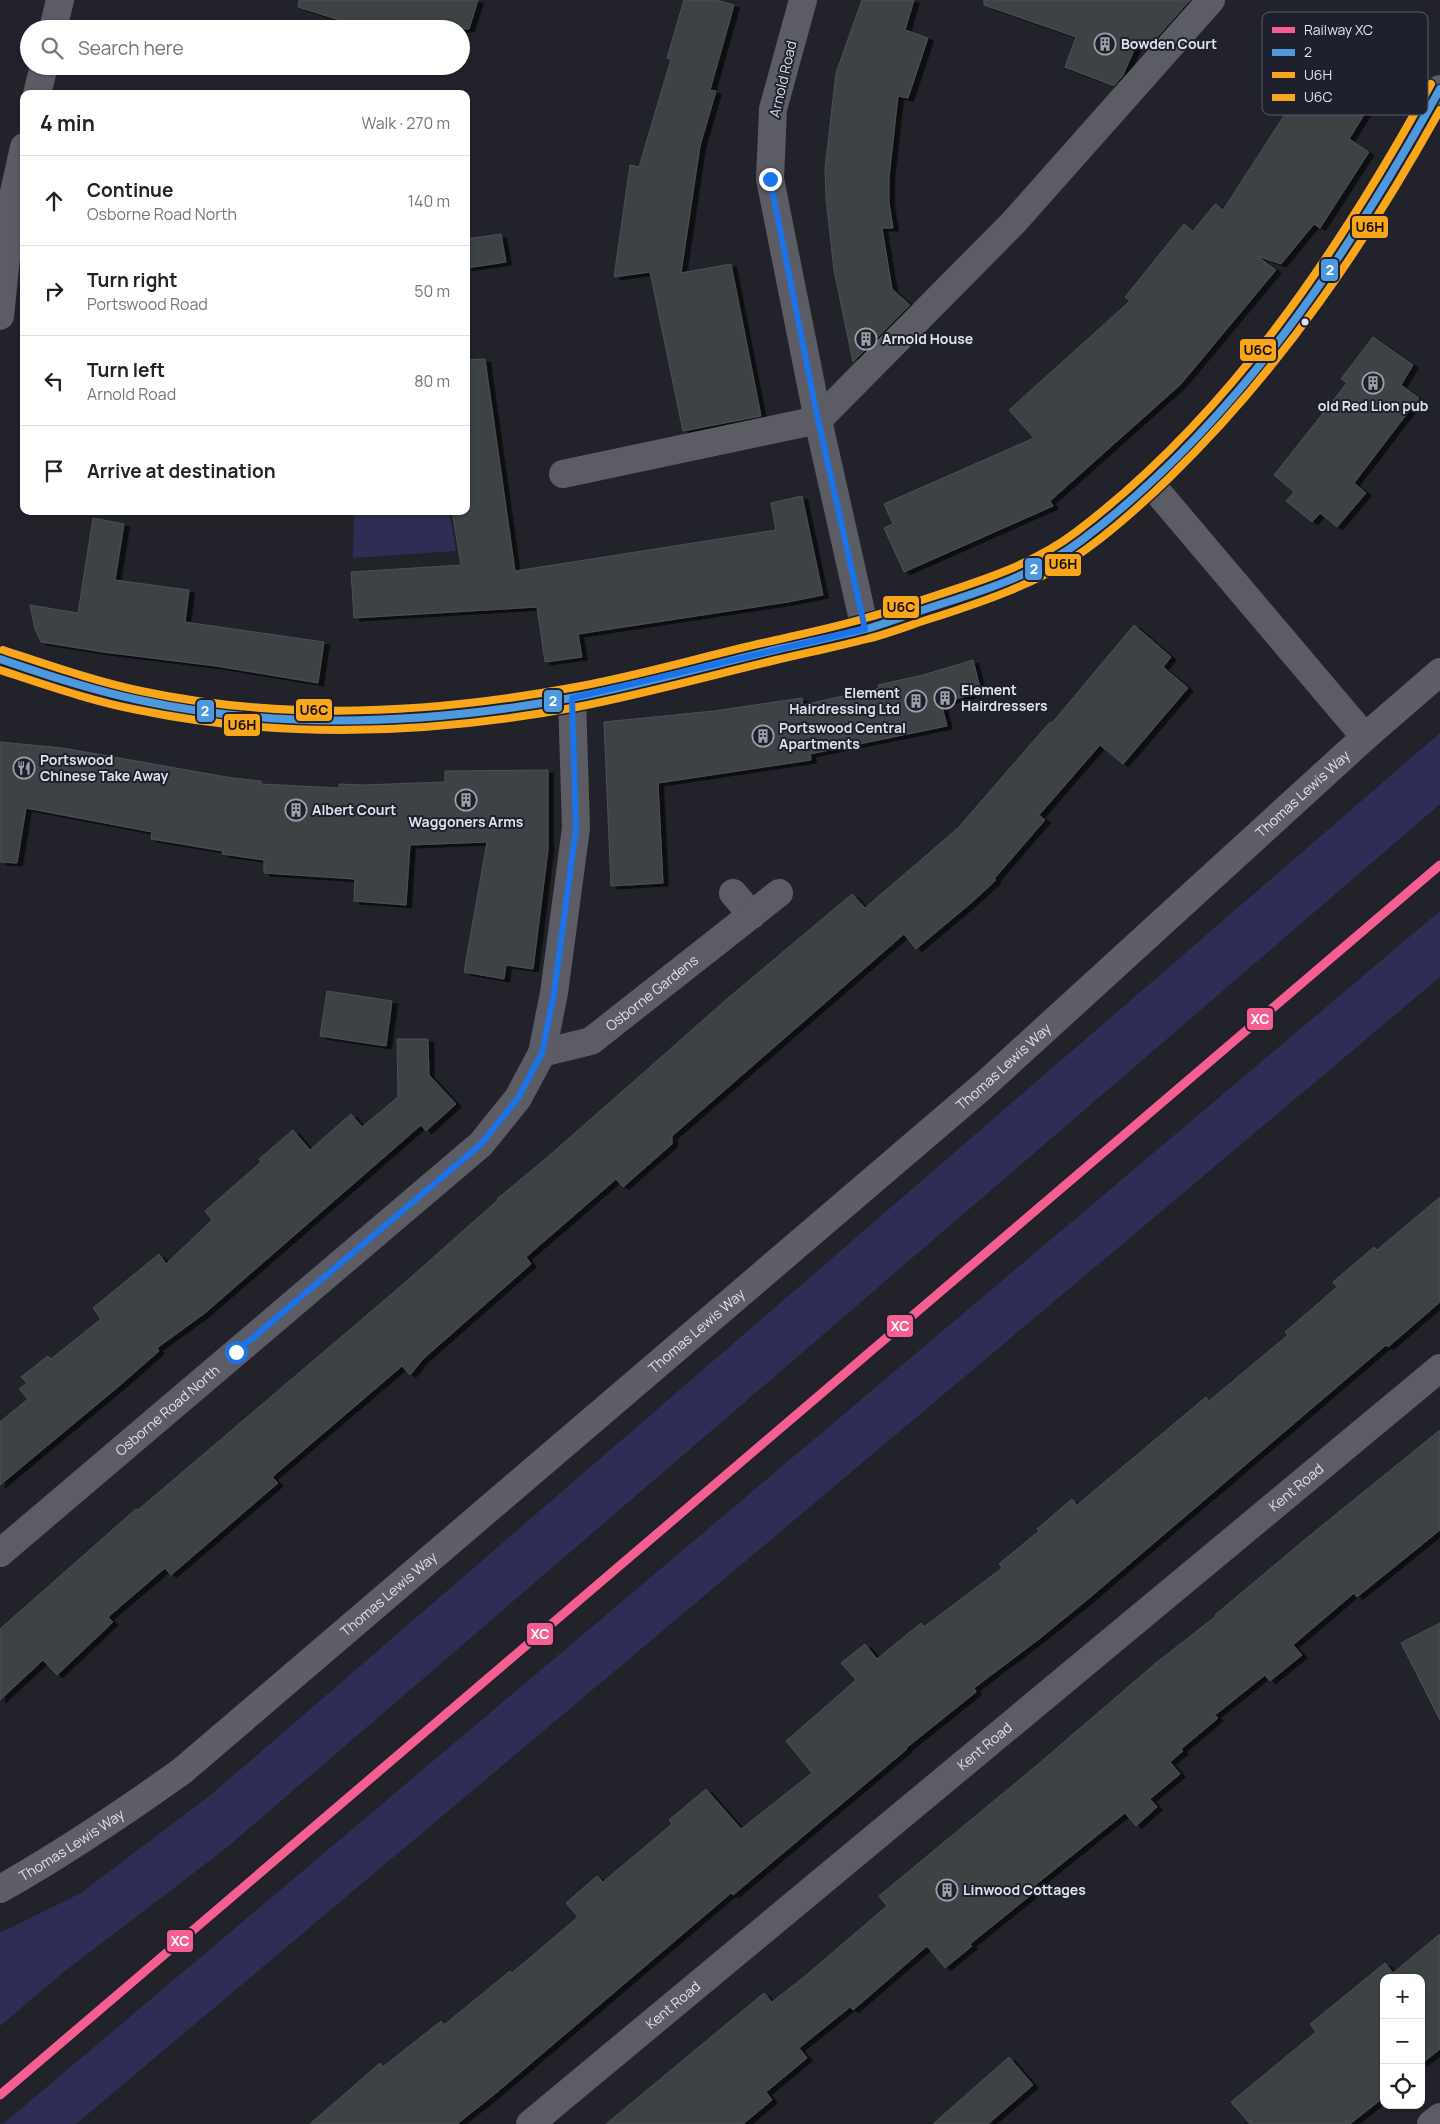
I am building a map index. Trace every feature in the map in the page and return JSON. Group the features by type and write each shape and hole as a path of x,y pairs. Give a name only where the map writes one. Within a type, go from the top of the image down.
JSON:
{"main road":[{"name":"Thomas Lewis Way","path":"0,1889 55,1858 182,1771 983,1086 1365,737 1440,672"}],"street":[{"path":"55,20 60,0"},
{"name":"Arnold Road","path":"802,0 773,108 770,179 818,420 865,629"},
{"path":"562,474 818,420 1014,222 1210,0"},
{"path":"38,90 42,75"},
{"path":"1428,112 1439,94"},
{"path":"0,659 69,682 123,697 224,714 299,721 376,721 474,713 572,698 865,629 991,588 1040,566 1080,541 1150,483 1218,413 1320,286 1368,212 1426,115"},
{"path":"0,316 6,199 20,159"},
{"path":"1150,483 1365,737"},
{"name":"Osborne Road North","path":"0,1553 481,1144 518,1098 542,1053 554,993 576,828 572,698"},
{"path":"733,893 752,914"},
{"name":"Osborne Gardens","path":"542,1053 591,1041 779,893"},
{"name":"Kent Road","path":"530,2124 1440,1368"},
{"path":"1432,2124 1440,2117"}],"shaded area":[{"path":"354,515 450,515 456,551 353,558"},
{"path":"1440,733 1440,804 225,1849 65,1971 0,2026 0,1933 81,1893 212,1794"},
{"path":"1440,911 1440,977 76,2124 3,2124"}],"building":[{"path":"299,0 478,0 470,26 470,20 339,20 298,7"},
{"path":"684,0 716,0 734,5 710,90 716,91 700,146 681,273 731,264 761,416 683,431 650,272 614,277 630,165 639,167 671,59 667,58"},
{"path":"862,0 914,0 905,30 928,38 908,98 898,96 889,177 889,203 893,228 882,228 892,289 910,305 853,362 834,270 826,198 825,169 836,73"},
{"name":"Bowden Court","path":"984,0 1190,0 1150,45 1138,41 1123,75 1114,86 1065,67 1076,37 984,5"},
{"path":"1285,115 1364,115 1349,139 1369,152 1320,228 1314,224 1281,264 1257,256 1276,270 1181,384 1050,501 1053,506 904,572 884,528 893,524 884,504 1034,438 1009,410 1130,301 1125,297 1184,224 1193,231 1215,204 1223,210"},
{"path":"501,234 506,262 470,267 470,238"},
{"path":"1373,337 1413,365 1401,385 1419,398 1354,483 1366,493 1337,527 1320,513 1312,522 1286,501 1294,492 1274,475 1347,383 1341,379"},
{"path":"485,359 515,571 776,530 771,503 802,496 823,595 578,634 582,657 545,662 537,607 354,618 351,572 461,565 453,515 470,515 470,360"},
{"path":"93,518 124,524 115,580 189,590 185,622 324,642 318,683 216,666 41,642 35,629 30,605 78,613"},
{"path":"1134,625 1171,657 1163,667 1188,688 1123,764 1100,745 1039,815 1045,820 994,879 996,880 971,903 916,949 904,934 672,1136 672,1144 623,1187 616,1179 526,1257 531,1264 423,1359 410,1375 402,1366 272,1477 278,1483 171,1575 165,1568 108,1617 113,1622 57,1675 43,1660 0,1700 0,1629 136,1509 138,1510 401,1286 497,1199 550,1155 727,999 852,894 865,908 958,828 1050,722 1052,723"},
{"path":"973,660 981,692 941,703 947,726 810,754 811,760 658,783 663,883 611,886 604,722 714,711 802,698 803,705 879,688 878,685 923,675"},
{"path":"0,742 63,748 232,778 261,781 261,784 339,788 339,784 445,782 445,771 548,770 548,850 533,969 506,965 504,979 464,972 487,842 410,845 406,905 354,901 355,879 264,873 264,860 222,854 223,851 151,839 152,832 26,808 17,863 0,862"},
{"path":"327,991 392,1001 386,1046 320,1036"},
{"path":"397,1039 428,1039 429,1075 456,1104 426,1131 421,1125 205,1313 157,1348 159,1351 119,1386 0,1485 0,1422 28,1399 19,1389 27,1383 21,1377 48,1356 51,1359 101,1319 93,1308 159,1254 166,1264 212,1220 205,1211 261,1162 259,1159 293,1130 310,1150 351,1114 362,1127 398,1097"},
{"path":"1440,1197 1440,1302 1388,1347 1386,1345 1087,1600 974,1688 976,1692 906,1748 733,1895 731,1893 496,2093 457,2124 310,2124 380,2063 383,2067 441,2021 444,2025 510,1971 512,1973 578,1917 566,1903 597,1876 603,1882 672,1824 669,1820 706,1789 741,1829 812,1773 786,1741 856,1680 841,1663 865,1644 877,1659 921,1623 924,1627 1002,1568 999,1564 1039,1531 1037,1529 1072,1499 1077,1505 1206,1397 1209,1401 1288,1335 1285,1332 1337,1287 1333,1282 1374,1247 1377,1250"},
{"path":"1440,1430 1440,1530 1357,1597 1354,1593 1293,1645 1302,1655 1270,1681 1265,1675 1215,1715 1218,1718 1181,1749 1183,1751 1170,1762 1180,1774 1150,1799 1157,1807 1136,1826 1125,1813 1034,1886 1037,1890 970,1944 972,1946 945,1968 927,1946 853,2010 850,2007 799,2048 807,2058 766,2092 772,2100 743,2124 606,2124 764,1993 772,2002 804,1977 887,1906 879,1896 1036,1766 1156,1663 1216,1616 1308,1537"},
{"path":"1440,1623 1440,1720 1401,1643"},
{"path":"1440,1934 1440,2049 1425,2061 1425,1974 1380,1974 1380,2100 1350,2124 1250,2124 1231,2102 1316,2032 1310,2024 1385,1963 1393,1973"},
{"path":"1009,2057 1033,2085 988,2124 933,2124"}],"rail line":[{"name":"XC","path":"0,2095 1440,865"}],"transit line":[{"name":"U6C","path":"1428,89 1431,84"},
{"name":"2","path":"1428,110 1440,89"},
{"name":"U6H","path":"0,670 103,702 193,720 303,729 413,728 523,716 627,696 876,637 1024,585 1072,559 1110,531 1169,478 1248,394 1284,350 1351,257 1412,160 1440,110"},
{"name":"U6C","path":"3,650 106,682 194,701 302,710 409,708 517,697 622,678 855,621 969,585 1025,562 1076,532 1132,486 1184,436 1232,383 1277,327 1319,268 1358,208 1414,115"},
{"name":"2","path":"0,659 104,692 193,710 301,720 409,718 464,714 517,707 623,687 870,628 973,594 1030,571 1065,552 1138,494 1190,444 1239,390 1284,334 1327,275 1367,214 1425,115"}],"place":[{"name":"Bowden Court","path":"1105,44"},
{"name":"Arnold House","path":"866,339"},
{"name":"old Red Lion pub","path":"1373,383"},
{"name":"Element Hairdressers","path":"945,698"},
{"name":"Element Hairdressing Ltd","path":"916,701"},
{"name":"Portswood Central Apartments","path":"763,736"},
{"name":"Portswood Chinese Take Away","path":"24,768"},
{"name":"Waggoners Arms","path":"466,800"},
{"name":"Albert Court","path":"296,810"},
{"name":"Linwood Cottages","path":"947,1890"}],"route":[{"path":"236,1352 481,1144 518,1098 542,1053 554,993 576,828 572,698 865,629 818,420 770,179"}]}
